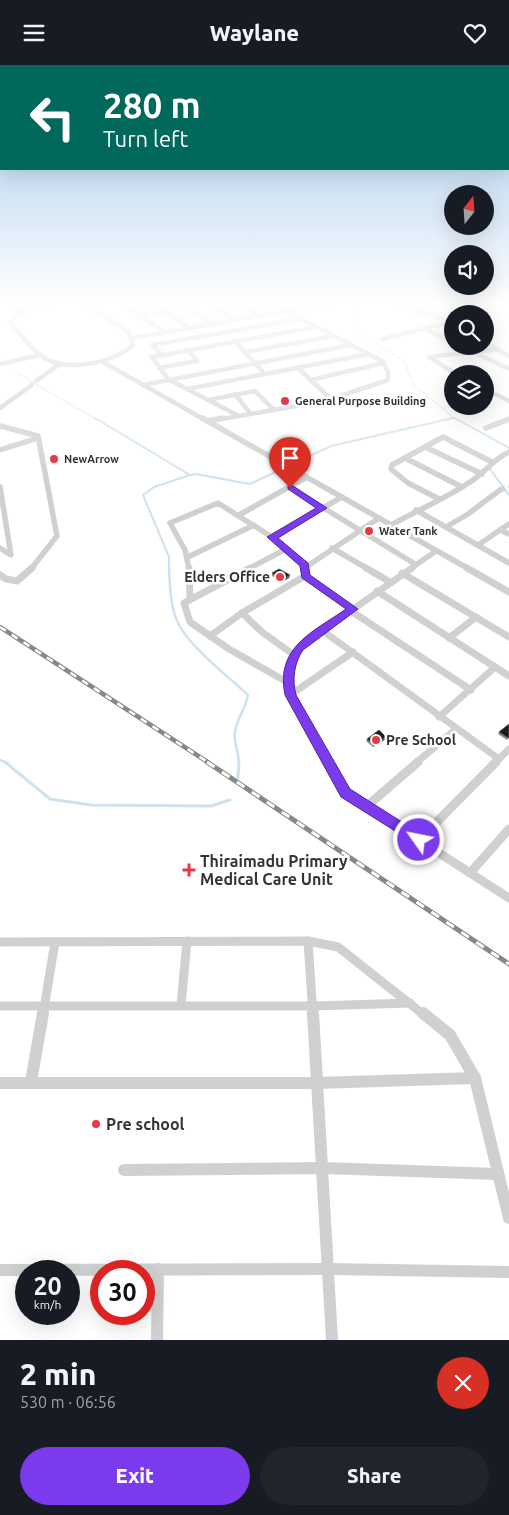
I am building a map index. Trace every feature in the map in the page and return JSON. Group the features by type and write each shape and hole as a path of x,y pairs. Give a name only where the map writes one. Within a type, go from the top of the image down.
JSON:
{"street":[{"path":"57,362 92,362"},
{"path":"104,362 509,592"},
{"path":"156,362 168,379 238,415"},
{"path":"159,368 188,362"},
{"path":"187,389 326,362"},
{"path":"495,362 509,369"},
{"path":"143,385 254,363 265,374"},
{"path":"207,421 331,399 388,380 388,372 384,363 310,380"},
{"path":"0,408 60,364"},
{"path":"298,368 331,399"},
{"path":"208,400 255,391 274,409"},
{"path":"235,394 250,413"},
{"path":"494,394 509,401"},
{"path":"486,428 509,419"},
{"path":"503,422 509,425"},
{"path":"0,426 38,436 57,536 29,572 17,581 6,579 0,575"},
{"path":"439,499 408,483 391,469 392,465 443,437 492,461"},
{"path":"0,449 38,438"},
{"path":"425,447 482,474"},
{"path":"391,525 462,487 482,474 492,461 509,452"},
{"path":"405,458 462,487"},
{"path":"239,515 307,477"},
{"path":"0,487 12,555 0,548"},
{"path":"290,488 415,564"},
{"path":"446,527 500,490"},
{"path":"272,537 342,497"},
{"path":"190,599 188,590 190,578 188,557 170,523 218,503 272,537 305,565"},
{"path":"416,510 509,563"},
{"path":"305,565 379,517"},
{"path":"478,545 509,524"},
{"path":"188,557 254,525"},
{"path":"500,530 509,534"},
{"path":"332,548 390,582"},
{"path":"286,549 184,603 190,622 229,649 287,682"},
{"path":"436,551 299,647 294,655 287,682 290,695 346,793 509,898"},
{"path":"305,565 305,576 471,690"},
{"path":"402,573 509,637"},
{"path":"210,636 242,613 305,576"},
{"path":"377,591 509,676"},
{"path":"242,613 262,632 294,655"},
{"path":"449,637 476,617"},
{"path":"323,631 499,759"},
{"path":"290,695 353,653"},
{"path":"439,717 495,667"},
{"path":"366,806 456,729"},
{"path":"419,840 509,749"},
{"path":"470,873 509,829"},
{"path":"181,1005 187,941"},
{"path":"308,941 332,1340"},
{"path":"0,942 308,941 338,947 450,1035 475,1078 509,1219"},
{"path":"31,1082 55,942"},
{"path":"0,1007 313,1006 410,1003"},
{"path":"0,1083 317,1083 475,1078"},
{"path":"124,1170 323,1168 498,1174"},
{"path":"157,1340 158,1269"},
{"path":"0,1270 328,1269 509,1272"}],"building":[{"path":"279,569 290,575 282,580 272,573"},
{"path":"509,724 509,737 508,738 499,732"},
{"name":"Pre School","path":"379,730 386,737 374,745 367,739"}],"waterway":[{"path":"7,362 22,376 97,420"},
{"path":"405,362 413,384 454,418"},
{"path":"95,418 190,475"},
{"path":"190,475 196,474 250,484 331,446 453,418"},
{"path":"447,420 454,418"},
{"path":"455,418 509,448"},
{"path":"490,469 509,495"},
{"path":"169,568 169,557 143,495 154,487 190,475"},
{"path":"169,568 172,605 179,625 201,653 248,695 235,732 239,763"},
{"path":"0,760 8,763"},
{"path":"5,762 50,799 91,805 211,806 230,800"},
{"path":"238,778 239,763"}],"tunnel":[{"path":"500,490 508,487"}],"railway":[{"path":"0,627 209,763"},
{"path":"207,762 509,964"}],"place":[{"name":"General Purpose Building","path":"285,401"},
{"name":"NewArrow","path":"54,459"},
{"name":"Water Tank","path":"369,531"},
{"name":"Elders Office","path":"280,577"},
{"name":"Pre School","path":"376,740"},
{"name":"Thiraimadu Primary Medical Care Unit","path":"189,870"},
{"name":"Pre school","path":"96,1124"}],"route":[{"path":"290,488 322,508 272,537 305,565 305,576 353,609 299,647 294,655 287,682 290,695 346,793 419,840"}]}
